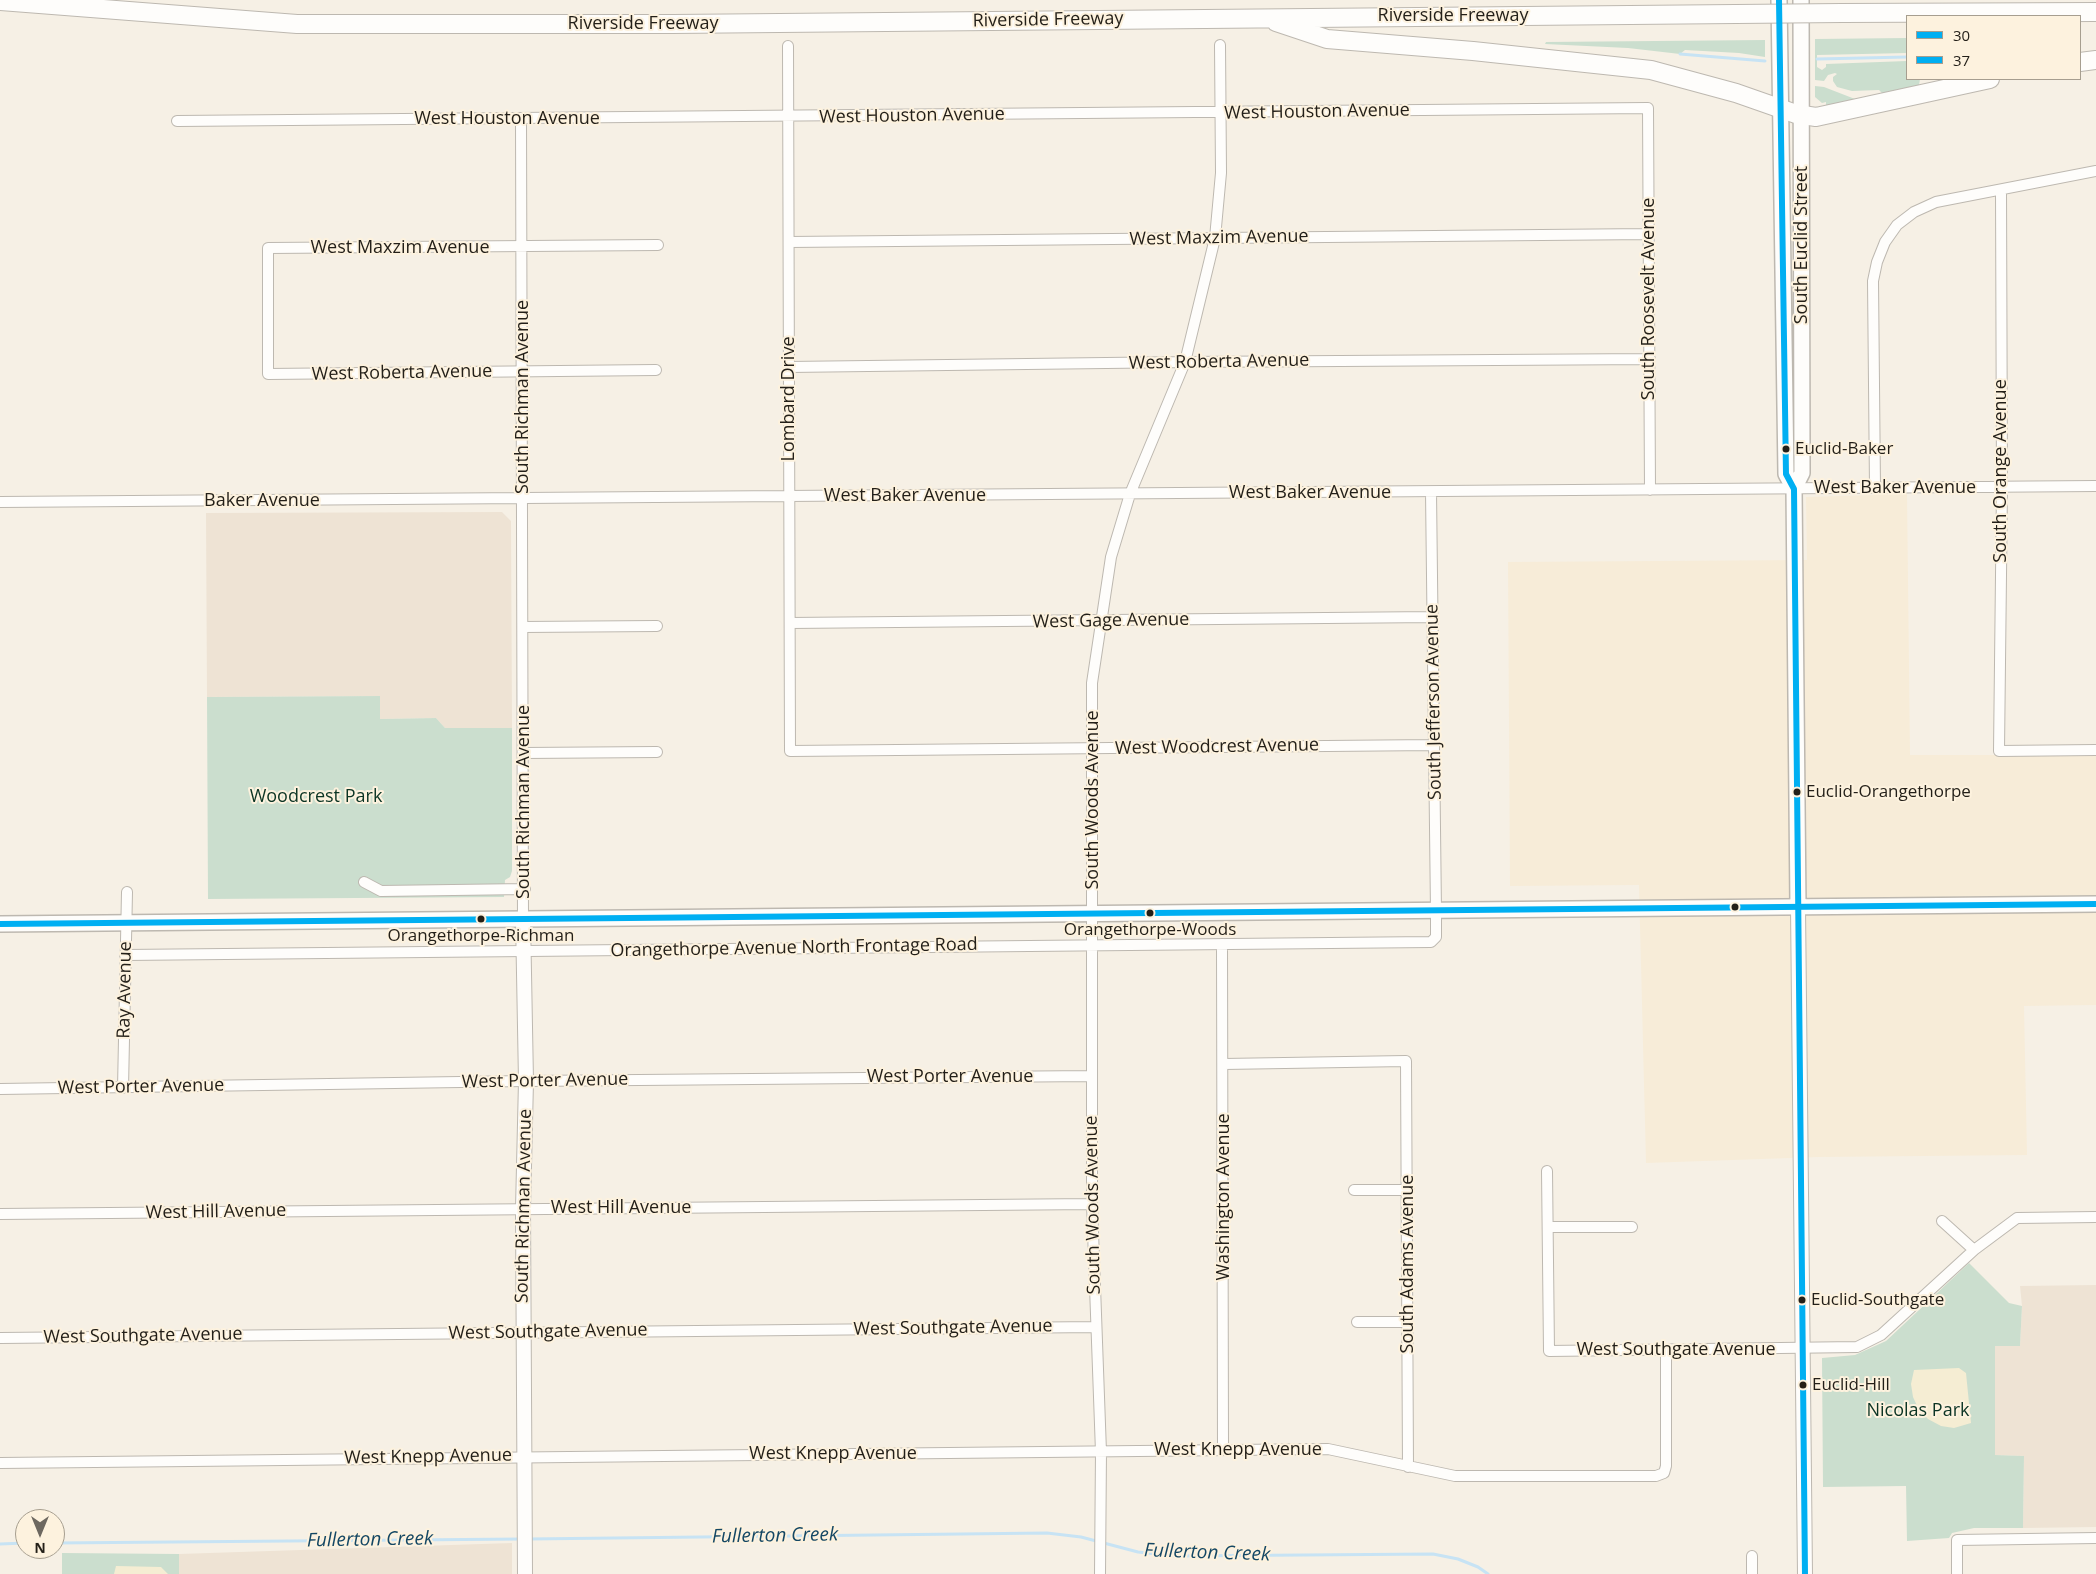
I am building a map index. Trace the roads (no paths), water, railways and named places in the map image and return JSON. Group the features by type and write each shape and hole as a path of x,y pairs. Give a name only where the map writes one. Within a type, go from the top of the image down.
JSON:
{"highway":[{"name":"Riverside Freeway","path":"0,1 298,24 673,24 1262,17 2096,12"},
{"path":"1262,17 1326,39 1472,50 1652,70 1736,93 1802,115 1825,116 1986,80"},
{"path":"2081,62 2096,60"}],"main road":[{"name":"South Euclid Street","path":"1779,0 1786,474 1794,489"},
{"name":"South Euclid Street","path":"1802,0 1802,473 1794,489 1805,1574"},
{"path":"0,924 1436,912 2096,904"},
{"name":"South Richman Avenue","path":"523,919 526,1081 523,1209 525,1574"}],"street":[{"name":"South Woods Avenue","path":"1100,1574 1101,1452 1092,1204 1092,683 1111,557 1130,494 1185,362 1215,238 1221,174 1220,45"},
{"name":"Lombard Drive","path":"788,46 790,751"},
{"name":"West Houston Avenue","path":"177,121 1648,108"},
{"name":"South Roosevelt Avenue","path":"1648,108 1650,490"},
{"name":"South Richman Avenue","path":"521,119 525,889 523,919"},
{"path":"1875,488 1873,280 1882,249 1897,225 1914,212 1936,202 2096,172"},
{"name":"South Orange Avenue","path":"2001,191 2002,487 1999,752 2096,750"},
{"name":"West Maxzim Avenue","path":"789,242 1648,234"},
{"name":"West Maxzim Avenue","path":"268,374 268,248 658,245"},
{"name":"West Roberta Avenue","path":"789,367 1650,359"},
{"name":"West Roberta Avenue","path":"268,374 656,370"},
{"name":"West Baker Avenue","path":"524,499 2096,486"},
{"name":"South Jefferson Avenue","path":"1431,492 1436,912"},
{"name":"Baker Avenue","path":"0,502 524,499"},
{"name":"West Gage Avenue","path":"790,624 1433,617"},
{"path":"523,628 657,626"},
{"name":"West Woodcrest Avenue","path":"790,751 1434,745"},
{"path":"524,753 657,752"},
{"path":"364,882 381,890 525,889"},
{"name":"Ray Avenue","path":"124,1088 127,892"},
{"name":"Orangethorpe Avenue North Frontage Road","path":"125,955 1431,942 1436,936 1436,912"},
{"name":"Washington Avenue","path":"1222,944 1224,1064 1223,1450"},
{"name":"South Adams Avenue","path":"1224,1064 1406,1061 1409,1190 1407,1322 1408,1467"},
{"name":"West Porter Avenue","path":"0,1089 526,1081 1091,1076"},
{"path":"1547,1171 1548,1227 1632,1227"},
{"path":"1354,1190 1409,1190"},
{"name":"West Hill Avenue","path":"0,1214 1092,1204"},
{"path":"1803,1349 1857,1347 1881,1335 1974,1250 2017,1218 2096,1216"},
{"path":"1942,1221 1974,1250"},
{"name":"West Southgate Avenue","path":"1548,1227 1549,1350 1803,1349"},
{"path":"1357,1322 1407,1322"},
{"name":"West Southgate Avenue","path":"0,1338 1095,1327"},
{"name":"West Knepp Avenue","path":"0,1463 1328,1449 1455,1476 1656,1476 1664,1473 1666,1466 1666,1350"},
{"path":"1957,1574 1957,1540 2096,1538"},
{"path":"1752,1556 1752,1574"}],"waterway":[{"path":"1680,54 1765,61"},
{"path":"1817,59 1906,57"},
{"name":"Fullerton Creek","path":"528,1539 1047,1533 1081,1537 1138,1552 1175,1556 1433,1554 1458,1559 1478,1567 1488,1574"},
{"name":"Fullerton Creek","path":"65,1543 522,1539"},
{"name":"Fullerton Creek","path":"0,1544 15,1543"}],"place":[{"name":"Euclid-Baker","path":"1786,449"},
{"name":"Euclid-Orangethorpe","path":"1797,792"},
{"name":"Orangethorpe-Woods","path":"1150,913"},
{"name":"Orangethorpe-Richman","path":"481,919"},
{"name":"Euclid-Southgate","path":"1802,1300"},
{"name":"Euclid-Hill","path":"1803,1385"}],"park label":[{"name":"Woodcrest Park","path":"316,797"},
{"name":"Nicolas Park","path":"1918,1411"}]}
